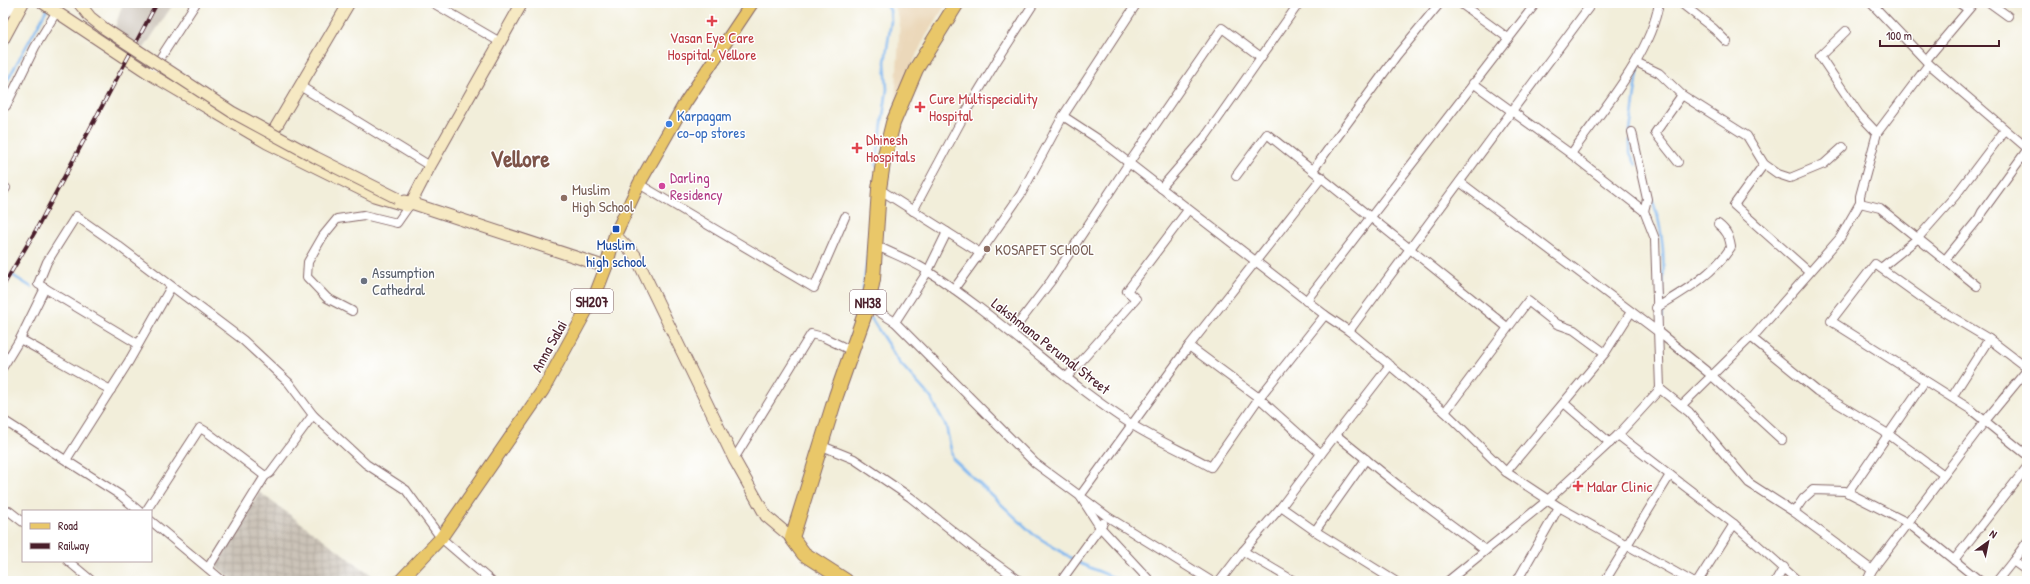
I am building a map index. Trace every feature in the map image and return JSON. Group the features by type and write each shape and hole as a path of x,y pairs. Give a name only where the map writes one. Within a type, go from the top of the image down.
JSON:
{"highway":[{"name":"NH38","path":"792,538 868,305 873,278 879,189 883,163 893,123 916,69 958,3"},
{"path":"792,538 804,554 846,581"}],"main road":[{"path":"3,40 23,3"},
{"path":"43,3 150,74 267,143 374,196 403,206 411,203 430,166 522,3"},
{"path":"79,3 90,17 105,29 206,96 315,158 396,198 606,267"},
{"path":"267,143 349,3"},
{"name":"Anna Salai","path":"400,581 441,538 543,390 596,293 606,267 615,235 639,184 685,102 752,3"},
{"path":"615,235 635,255 734,459 766,516 792,538"}],"street":[{"path":"3,16 16,3"},
{"path":"150,74 196,3"},
{"path":"434,3 500,42"},
{"path":"913,211 968,110 996,62 1034,3"},
{"path":"954,289 1021,194 1063,116 1137,3"},
{"path":"1162,188 1205,137 1299,3"},
{"path":"1312,170 1397,55 1440,3"},
{"path":"1460,3 1508,38"},
{"path":"1306,301 1536,3"},
{"path":"1349,330 1592,3"},
{"path":"1571,154 1636,62 1656,20 1659,3"},
{"path":"1681,3 1714,29 1727,42"},
{"path":"1871,3 1927,62 2027,149 1982,212 1980,218 1945,260"},
{"path":"1959,3 1968,9"},
{"path":"1681,406 1752,338 1809,272 1817,266 1840,238 1860,203 1861,189 1877,133 1927,62 1974,3"},
{"path":"1990,3 2008,16"},
{"path":"6,106 35,47 57,11"},
{"path":"1012,332 1051,281 1128,163 1222,28 1261,57"},
{"path":"1846,31 1820,56 1859,114 1877,133"},
{"path":"1636,62 1659,73 1682,95 1747,136 1764,164 1778,174 1790,178 1824,164 1843,147"},
{"path":"1451,580 1485,550 1549,499 1610,443 1660,389 1656,308 1655,239 1644,211 1571,154 1473,83"},
{"path":"300,86 430,166"},
{"path":"1678,162 1655,133 1682,95"},
{"path":"1063,116 1098,139 1306,301 1349,330 1445,412 1506,472 1549,499 1559,508 1627,547 1691,581"},
{"path":"1881,268 1917,239 1955,196 2005,130"},
{"path":"1632,132 1647,199 1644,211"},
{"path":"1236,176 1267,134 1371,218 1411,248 1507,327"},
{"path":"1764,164 1734,205 1809,272"},
{"path":"1080,496 1189,346 1322,177"},
{"path":"1460,182 1657,331 1712,375 1782,440"},
{"path":"639,184 814,288 845,217"},
{"path":"879,189 980,252"},
{"path":"352,311 328,298 307,277 308,262 323,236 338,219 364,215 397,222 411,203"},
{"path":"1860,203 1880,208 1977,286"},
{"path":"1067,377 1136,298 1128,291 1188,210"},
{"path":"138,344 38,284 47,262 76,216 116,244 243,340 289,382 312,415 366,464 406,490 441,538 491,581"},
{"path":"1656,308 1695,284 1724,258 1731,248 1727,232 1718,224"},
{"path":"895,322 928,271 947,232"},
{"name":"Lakshmana Perumal Street","path":"875,245 928,271 954,289 1012,332 1067,377 1131,424 1212,467 1259,398"},
{"path":"1867,581 1872,570 1985,421 2027,369 1989,339 1932,305 1875,264 1831,321 1952,397 1985,421 2027,455"},
{"path":"66,460 111,390 171,287"},
{"path":"3,367 20,339 45,288"},
{"path":"1445,412 1507,327 1528,301 1557,324 1574,330 1605,353"},
{"path":"868,305 895,322 1035,463 1108,517 1211,581"},
{"path":"1506,472 1605,353 1631,312"},
{"path":"1259,398 1325,315"},
{"path":"734,459 811,334 823,337 852,351"},
{"path":"1752,338 1817,391 1888,434 1944,475"},
{"path":"20,339 52,356 59,363 111,390"},
{"path":"1952,397 1989,339"},
{"path":"1189,346 1259,398 1321,454"},
{"path":"1220,581 1243,551 1281,507 1390,365"},
{"path":"1848,493 1925,381"},
{"path":"1660,389 1689,412 1749,483 1794,512 1872,570"},
{"path":"1564,403 1610,443"},
{"path":"208,568 265,476 270,473 312,415"},
{"path":"3,420 120,495 138,510"},
{"path":"147,510 200,428 265,476"},
{"path":"1336,435 1485,550"},
{"path":"1618,435 1734,524 1798,581"},
{"path":"822,446 854,459 904,493 974,548 1020,581"},
{"path":"1314,531 1366,459"},
{"path":"1954,560 2027,467"},
{"path":"1605,581 1670,474"},
{"path":"1794,512 1803,499 1813,490 1845,491 1908,523 1980,581"},
{"path":"1080,496 1100,527 1150,581"},
{"path":"1281,507 1314,531 1395,581"},
{"path":"1517,581 1559,508"},
{"path":"9,510 22,521"},
{"path":"1062,581 1108,517"},
{"path":"152,522 223,581"},
{"path":"1698,581 1734,524"},
{"path":"1997,581 2027,542"},
{"path":"1243,551 1294,581"},
{"path":"2013,561 2027,571"},
{"path":"69,562 92,581"},
{"path":"1776,581 1784,567"}],"shaded area":[{"path":"123,3 174,3 138,57 111,39"},
{"path":"893,3 947,3 924,39 895,101 900,21"},
{"path":"259,492 373,576 368,581 235,581 215,566"}],"waterway":[{"path":"876,166 887,89 885,62 891,21 890,10 885,3"},
{"path":"3,88 47,9"},
{"path":"1630,131 1639,64"},
{"path":"1630,140 1630,153 1636,165"},
{"path":"1649,193 1660,225 1662,241 1664,276 1662,326"},
{"path":"861,303 869,243"},
{"path":"12,275 31,287"},
{"path":"871,318 899,362 931,398 946,426 953,459 1033,534 1079,563 1122,581"}],"railway":[{"path":"3,286 36,230 157,3"}],"place":[{"name":"Vasan Eye Care Hospital, Vellore","path":"712,21"},
{"name":"Cure Multispeciality Hospital","path":"920,107"},
{"name":"Karpagam co-op stores","path":"669,124"},
{"name":"Dhinesh Hospitals","path":"857,148"},
{"name":"Darling Residency","path":"662,186"},
{"name":"Muslim High School","path":"564,198"},
{"name":"Muslim high school","path":"616,229"},
{"name":"KOSAPET SCHOOL","path":"987,249"},
{"name":"Assumption Cathedral","path":"364,281"},
{"name":"Malar Clinic","path":"1578,486"}],"district":[{"name":"Vellore","path":"520,158"}]}
